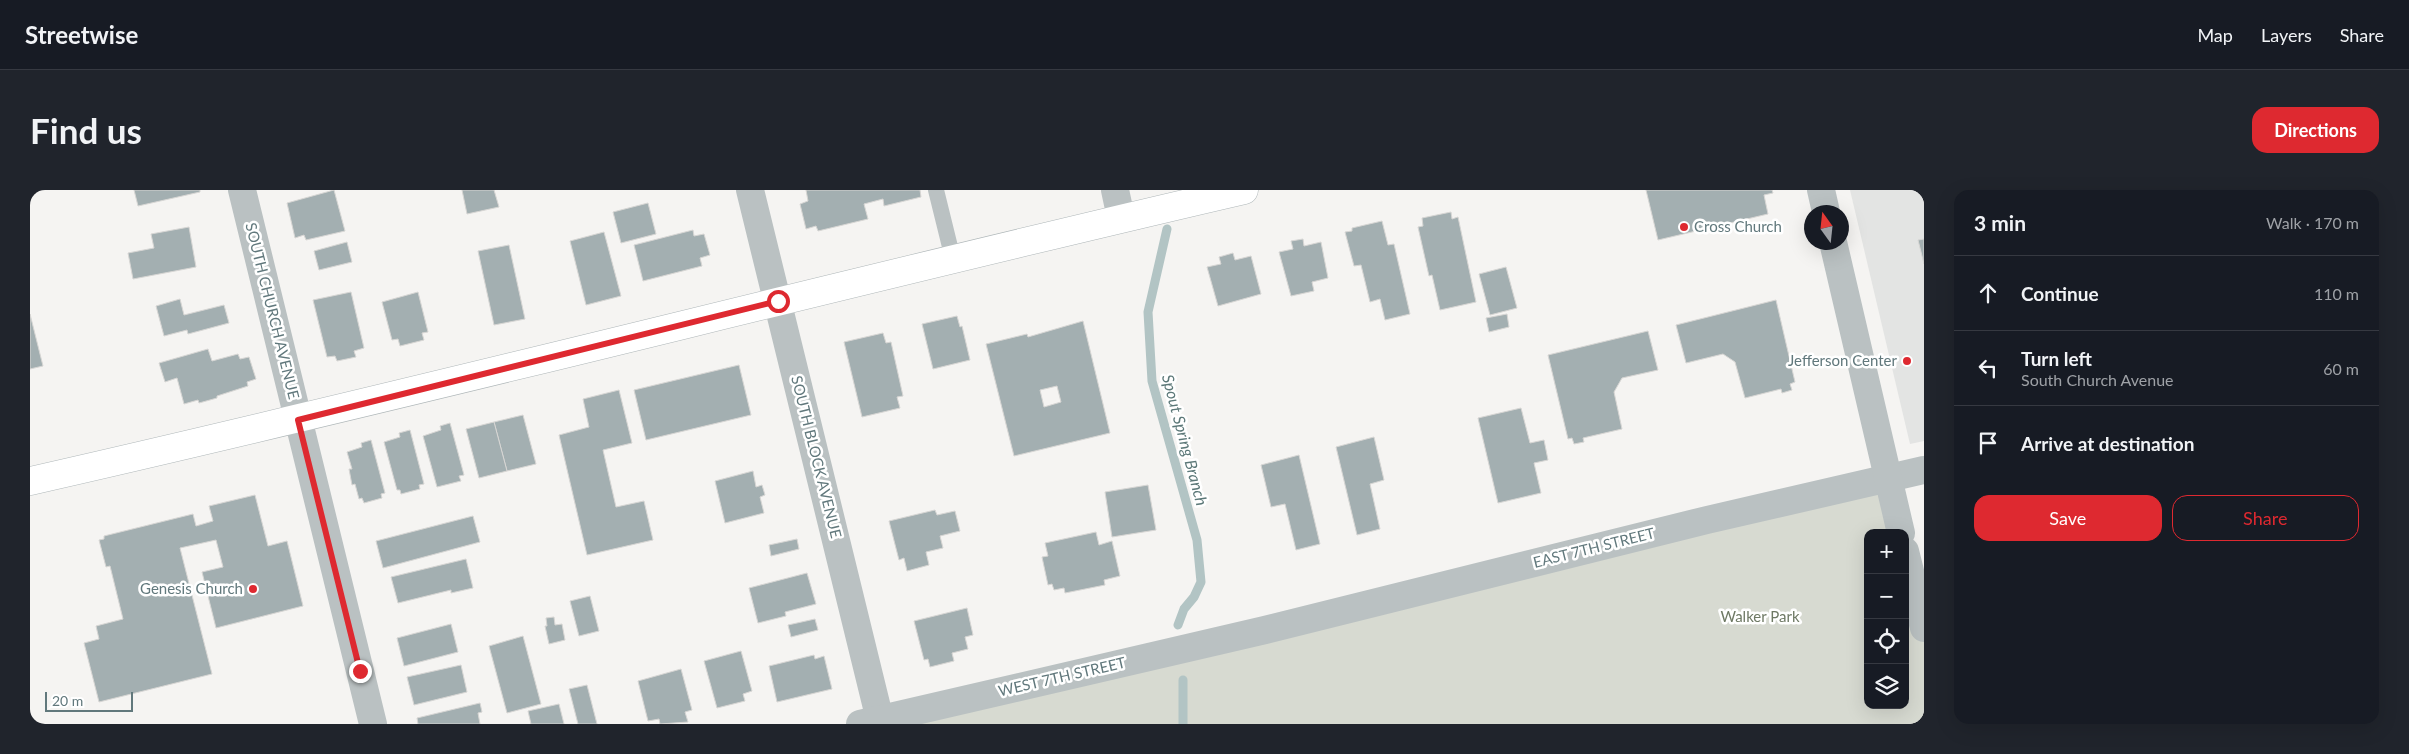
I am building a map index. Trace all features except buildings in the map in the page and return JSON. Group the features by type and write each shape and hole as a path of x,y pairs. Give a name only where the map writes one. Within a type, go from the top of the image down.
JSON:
{"main road":[{"path":"30,481 298,420 778,301 1244,190"}],"street":[{"name":"SOUTH CHURCH AVENUE","path":"242,190 373,724"},
{"name":"SOUTH BLOCK AVENUE","path":"750,190 778,301 873,722"},
{"path":"1115,190 1122,218"},
{"path":"1821,190 1824,205"},
{"path":"1835,250 1900,529"},
{"name":"EAST 7TH STREET","path":"1265,630 1707,520 1924,470"},
{"path":"1909,567 1924,628"},
{"name":"WEST 7TH STREET","path":"873,722 1265,630"}],"lane":[{"path":"936,190 953,259"}],"shaded area":[{"name":"Jefferson Center","path":"1850,190 1924,190 1924,441 1910,444"}],"green space":[{"name":"Walker Park","path":"1887,479 1900,529 1864,529 1864,709 1909,709 1909,567 1924,628 1924,724 860,724"}],"waterway":[{"name":"Spout Spring Branch","path":"1167,229 1148,312 1152,381 1197,540 1201,582 1194,597 1184,609 1178,625"},
{"name":"Spout Spring Branch","path":"1183,680 1183,724"}],"place":[{"name":"Cross Church","path":"1684,227"},
{"name":"Jefferson Center","path":"1907,361"},
{"name":"Genesis Church","path":"253,589"}],"route":[{"path":"360,671 298,420 778,301"}]}
